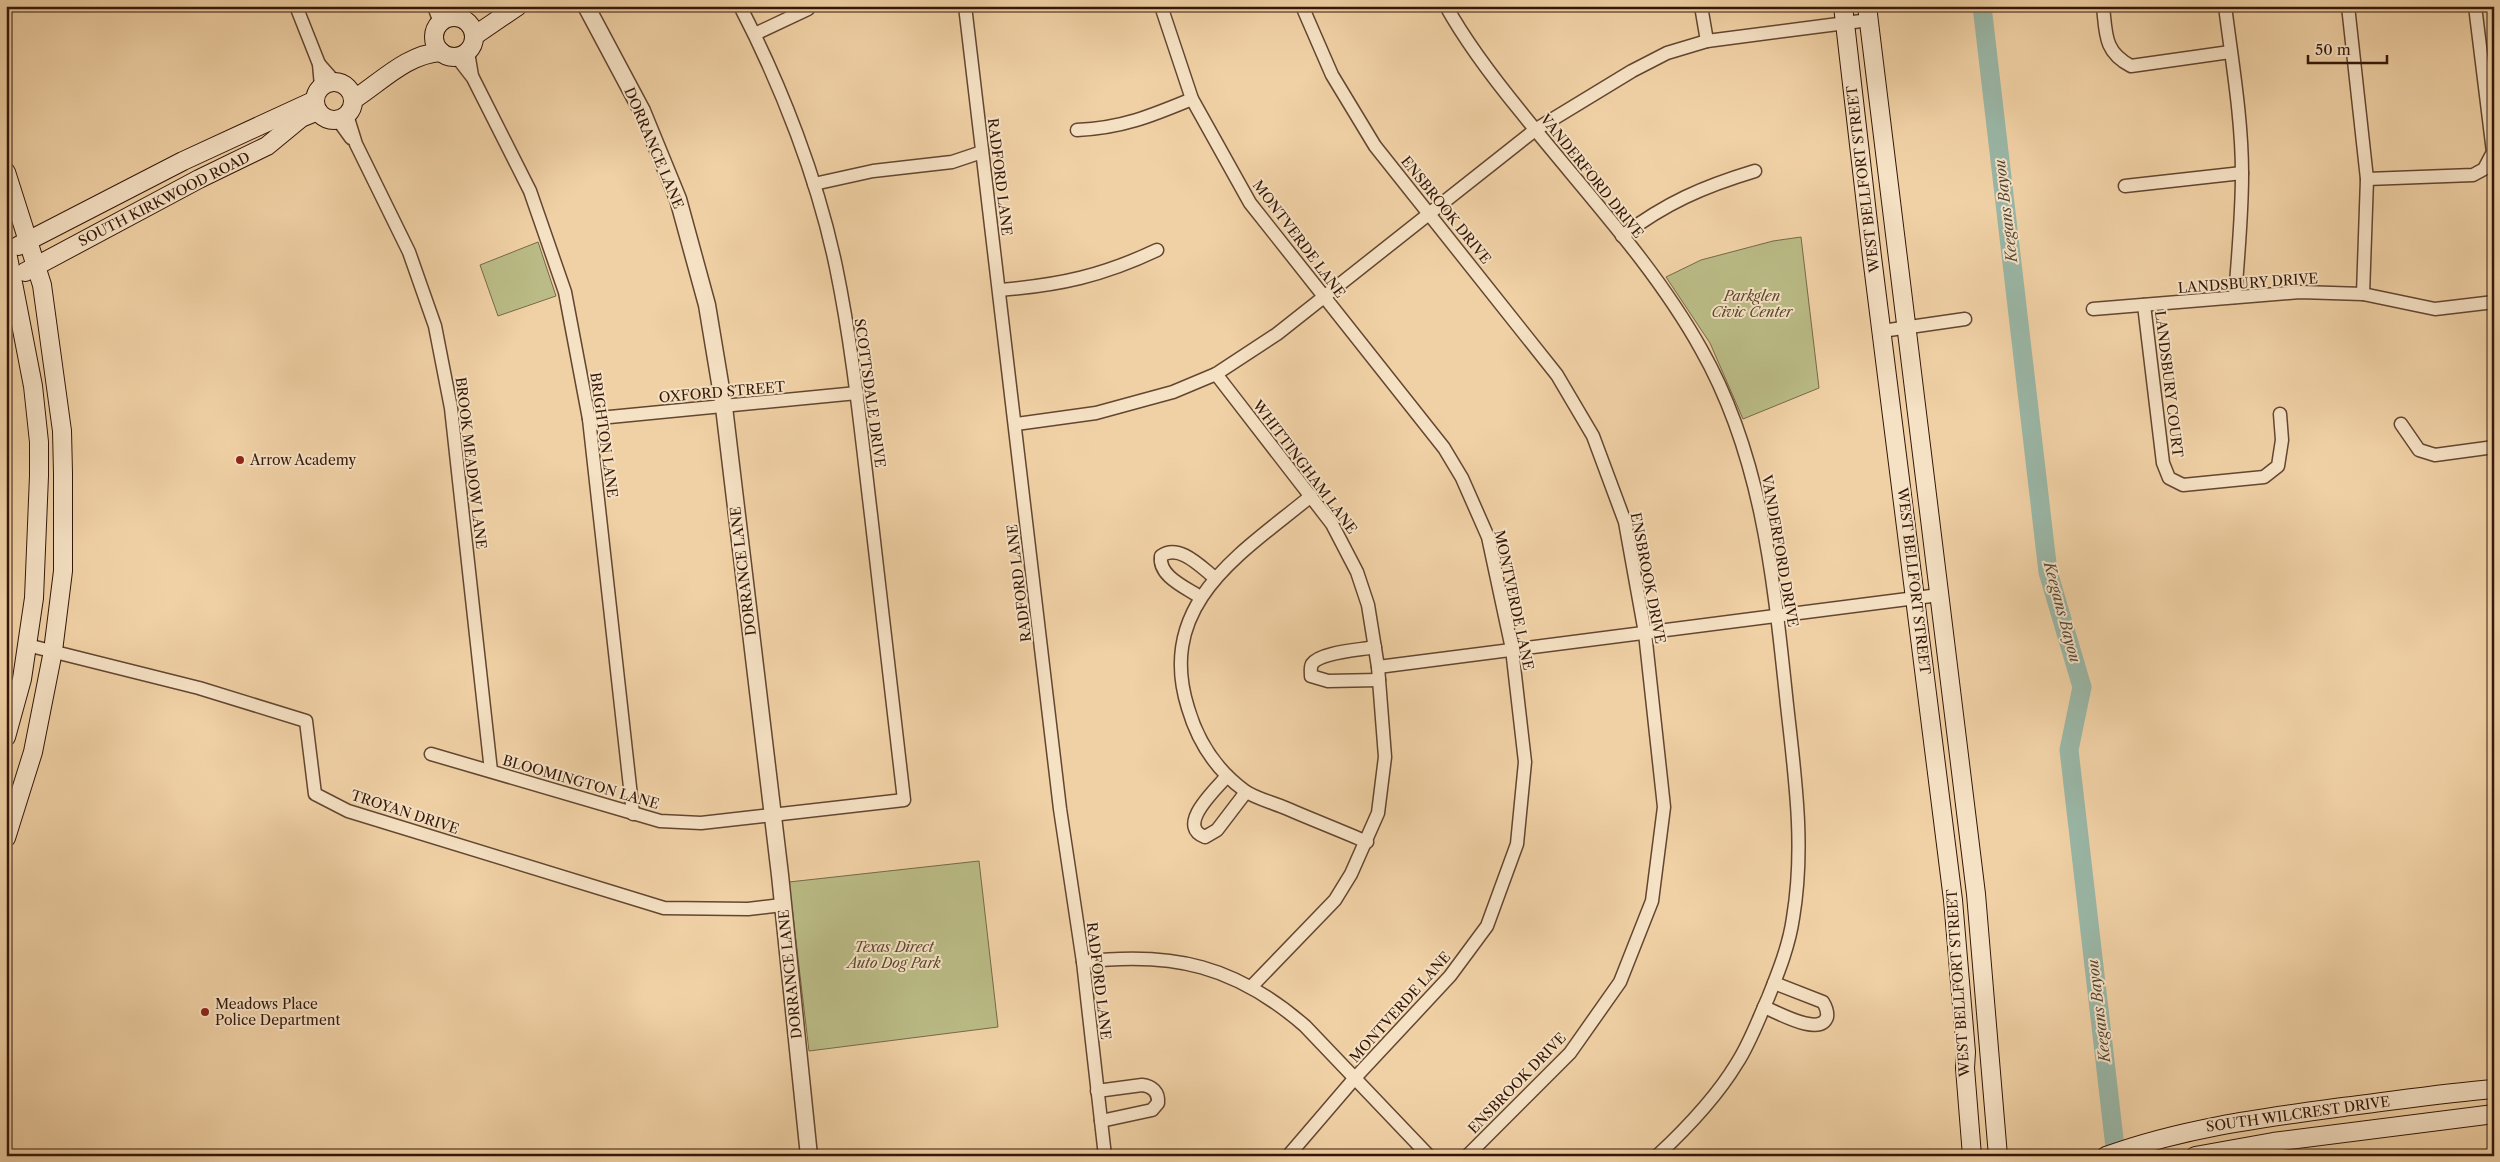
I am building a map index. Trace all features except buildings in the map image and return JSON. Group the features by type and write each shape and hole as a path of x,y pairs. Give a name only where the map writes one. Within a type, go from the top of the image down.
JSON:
{"main road":[{"name":"SOUTH KIRKWOOD ROAD","path":"9,280 198,179 266,146 301,118 356,86 484,19 504,6"},
{"name":"SOUTH KIRKWOOD ROAD","path":"453,34 518,6"},
{"name":"WEST BELLFORT STREET","path":"1868,13 1976,894 1998,1156"},
{"name":"WEST BELLFORT STREET","path":"1844,15 1953,900 1966,1052 1964,1068 1972,1156"},
{"name":"SOUTH KIRKWOOD ROAD","path":"7,250 183,161 334,100"},
{"path":"6,172 42,285 58,389 63,467 63,571 53,651 33,752 8,827"},
{"path":"6,737 22,679 34,598 39,468 33,386 9,280 7,250"},
{"path":"39,468 63,467"},
{"path":"1942,811 1965,807"},
{"path":"1966,1052 1989,1049"},
{"name":"SOUTH WILCREST DRIVE","path":"2106,1156 2136,1145 2196,1129 2269,1117 2494,1089"},
{"name":"SOUTH WILCREST DRIVE","path":"2195,1156 2273,1142 2494,1114"},
{"path":"2269,1117 2273,1142"}],"street":[{"name":"BROOK MEADOW LANE","path":"296,6 334,100 409,252 435,326 451,408 491,771"},
{"name":"BRIGHTON LANE","path":"434,6 453,34 530,191 566,292 589,419 633,814"},
{"name":"SCOTTSDALE DRIVE","path":"740,6 755,34 790,118 814,184 836,266 856,394 904,800"},
{"name":"RADFORD LANE","path":"965,6 1016,424 1060,809 1083,962 1105,1156"},
{"name":"MONTVERDE LANE","path":"1161,6 1192,99 1250,203 1444,448 1462,478 1488,537 1512,649 1525,762 1517,844 1487,926 1450,976 1354,1079 1288,1156"},
{"name":"ENSBROOK DRIVE","path":"1302,6 1317,44 1350,108 1375,146 1431,214 1557,375 1593,436 1625,522 1645,633 1664,807 1652,901 1620,982 1570,1053 1467,1156"},
{"path":"1701,6 1707,41"},
{"path":"2103,6 2107,44 2118,60 2131,66 2230,52"},
{"path":"2225,6 2239,112 2242,173 2241,228 2235,297"},
{"path":"2348,6 2367,178 2363,294"},
{"path":"2367,178 2473,175 2484,169 2493,152 2475,6"},
{"name":"DORRANCE LANE","path":"588,7 642,111 678,199 707,305 724,407 809,1156"},
{"name":"VANDERFORD DRIVE","path":"1450,7 1474,51 1535,130 1660,284 1701,348 1740,433 1761,513 1777,615 1800,828 1799,870 1793,920 1774,982 1738,1062 1709,1102 1657,1156"},
{"path":"755,34 808,9"},
{"path":"1016,424 1096,414 1166,394 1216,374 1277,334 1535,130 1632,70 1667,53 1707,41 1844,15 1868,13"},
{"path":"1077,130 1108,128 1144,119 1192,99"},
{"path":"814,184 873,171 952,162 982,152"},
{"path":"1622,236 1653,213 1675,200 1707,186 1754,171"},
{"path":"2125,186 2242,173"},
{"path":"1000,290 1047,286 1078,280 1113,269 1157,250"},
{"name":"LANDSBURY DRIVE","path":"2093,309 2300,292 2363,294 2435,308 2494,302"},
{"name":"LANDSBURY COURT","path":"2144,305 2163,463 2169,478 2183,485 2264,477 2278,466 2282,440 2280,414"},
{"path":"1882,331 1965,319"},
{"name":"WHITTINGHAM LANE","path":"1216,374 1332,524 1357,572 1368,606 1378,667 1385,757 1378,813 1367,842 1335,900 1252,986"},
{"name":"OXFORD STREET","path":"589,419 856,394"},
{"path":"2401,424 2419,450 2435,456 2494,447"},
{"path":"1311,496 1233,560 1200,597 1189,618 1182,642 1181,667 1185,701 1195,733 1209,756 1227,776 1246,792 1367,842"},
{"path":"1200,597 1164,572 1160,563 1161,556 1167,551 1176,551 1215,578"},
{"path":"1378,667 1939,595"},
{"name":"TROYAN DRIVE","path":"27,645 199,688 306,720 315,794 348,811 664,908 748,910 782,905"},
{"path":"1374,647 1323,656 1314,662 1311,667 1311,676 1328,681 1379,680"},
{"name":"BLOOMINGTON LANE","path":"431,754 660,821 701,823 904,800"},
{"path":"1227,776 1197,813 1193,821 1194,829 1199,835 1205,837 1217,830 1246,792"},
{"path":"1083,962 1124,957 1176,961 1204,968 1252,986 1284,1007 1305,1026 1429,1156"},
{"path":"1764,1007 1812,1026 1822,1024 1826,1018 1827,1011 1823,1002 1774,982"},
{"path":"1097,1091 1142,1085 1149,1086 1158,1097 1158,1103 1152,1110 1101,1121"}],"green space":[{"name":"Parkglen Civic Center","path":"1801,237 1819,388 1743,419 1710,343 1666,277 1701,260 1773,241"},
{"path":"538,242 556,296 498,316 480,265"},
{"name":"Texas Direct Auto Dog Park","path":"979,861 998,1027 809,1051 789,882"}],"waterway":[{"name":"Keegans Bayou","path":"1982,6 2048,572 2082,687 2069,750 2116,1156"}],"place":[{"name":"Arrow Academy","path":"240,460"},
{"name":"Meadows Place Police Department","path":"205,1012"}]}
